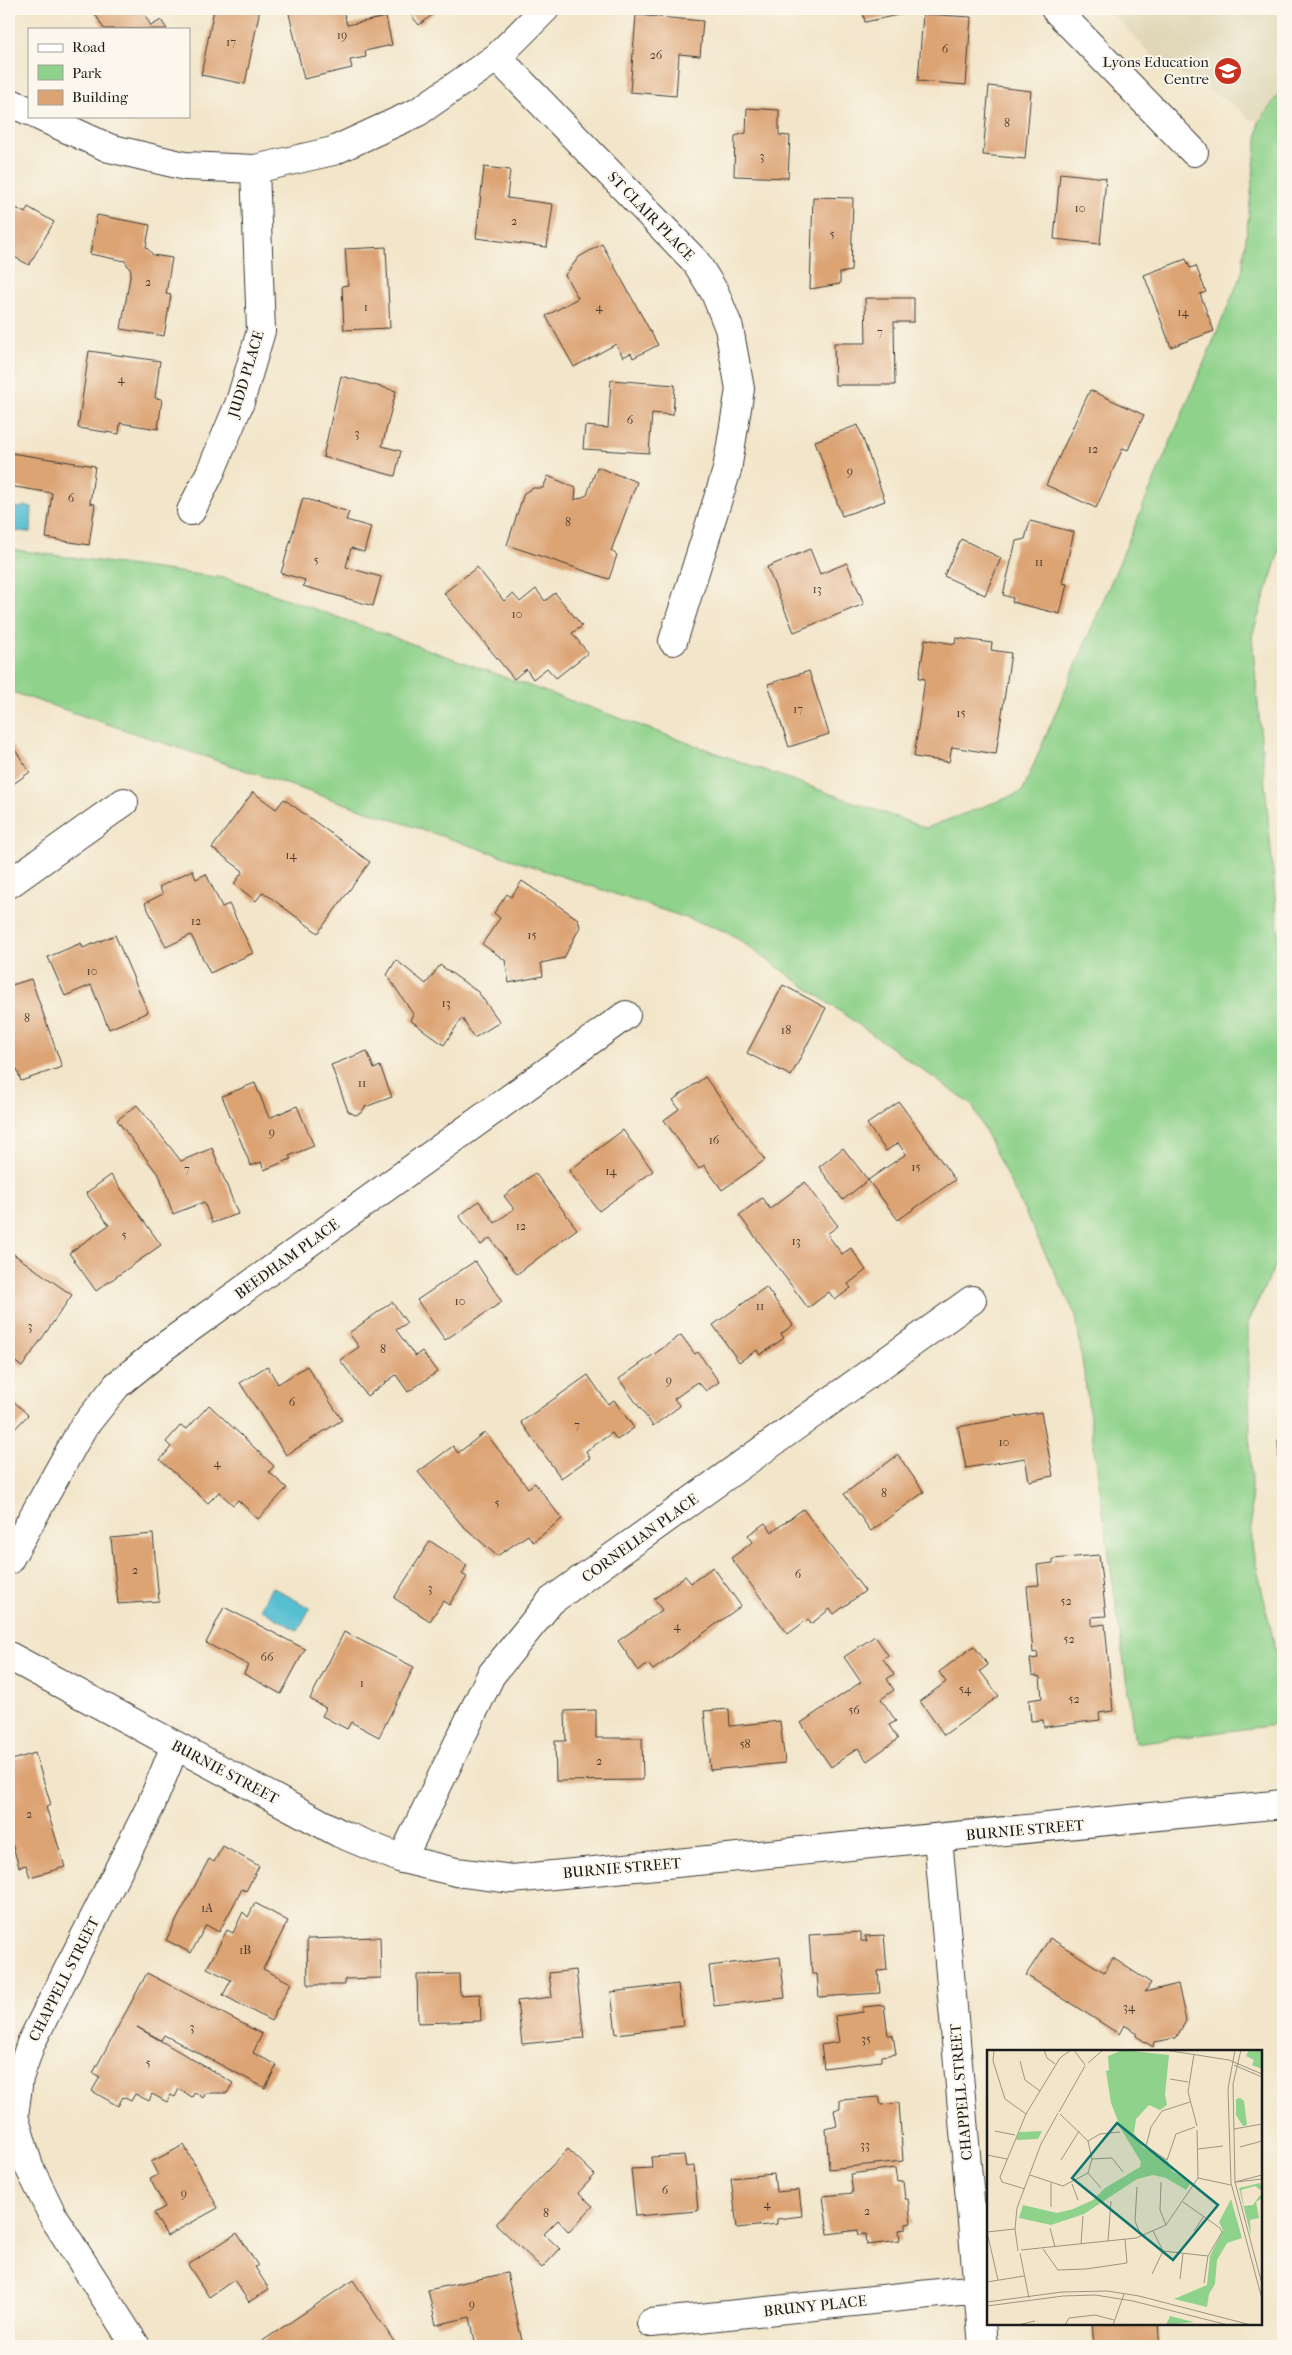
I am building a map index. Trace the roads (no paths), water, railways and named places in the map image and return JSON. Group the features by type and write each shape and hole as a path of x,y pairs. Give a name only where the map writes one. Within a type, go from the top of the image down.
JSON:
{"street":[{"path":"43,118 109,148 166,162 185,166 255,169 334,151 418,112 497,58 545,9"},
{"path":"1055,9 1194,152"},
{"name":"ST CLAIR PLACE","path":"497,58 696,262 714,292 729,328 740,389 727,470 673,641"},
{"path":"9,102 28,111"},
{"name":"JUDD PLACE","path":"190,511 211,471 240,402 261,331 255,169"},
{"path":"9,884 124,802"},
{"name":"BEEDHAM PLACE","path":"9,1560 82,1429 117,1385 173,1340 626,1016"},
{"name":"CORNELIAN PLACE","path":"402,1859 491,1675 551,1601 972,1300"},
{"name":"BURNIE STREET","path":"9,1656 339,1833 402,1859 456,1872 512,1879 1250,1809 1283,1804"},
{"name":"CHAPPELL STREET","path":"136,2346 54,2218 29,2166 11,2116 19,2078 31,2043 152,1805 175,1746"},
{"name":"CHAPPELL STREET","path":"938,1838 983,2346"},
{"name":"BRUNY PLACE","path":"651,2323 978,2289"}],"water":[{"path":"9,506 20,508 24,506 32,507 31,532 9,531"},
{"path":"272,1587 310,1608 298,1631 260,1609"}],"place":[{"name":"Lyons Education Centre","path":"1228,71"}]}
